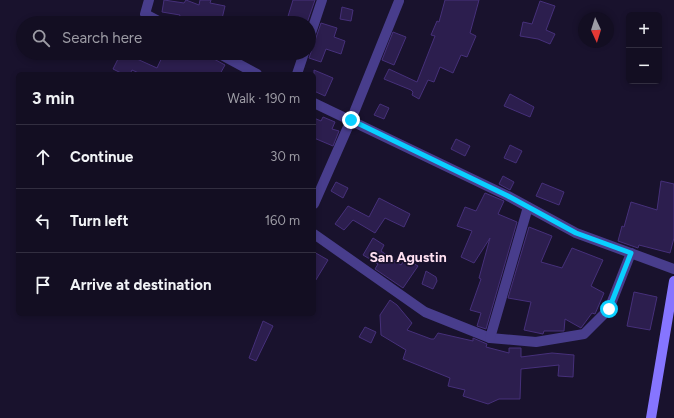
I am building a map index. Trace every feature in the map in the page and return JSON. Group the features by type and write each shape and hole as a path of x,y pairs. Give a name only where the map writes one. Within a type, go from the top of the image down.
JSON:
{"street":[{"path":"149,0 145,14 149,16"},
{"path":"316,18 322,0"},
{"path":"316,199 351,120 399,1"},
{"path":"231,60 253,72"},
{"path":"298,72 302,60"},
{"path":"316,104 528,207 576,233 674,269"},
{"path":"490,338 528,207"},
{"path":"316,235 425,312 490,338 536,342 584,334 609,309 631,253"},
{"path":"651,418 674,282"}],"building":[{"path":"164,0 184,3 186,0 199,5 200,0 211,0 210,3 225,6 223,16 180,16 162,12"},
{"path":"293,0 315,0 309,16 288,16"},
{"path":"445,0 479,0 470,33 476,36 467,57 461,55 453,73 440,67 434,82 428,80 419,99 412,95 413,92 411,90 384,79 389,69 417,82 435,36 431,35 437,21 439,22"},
{"path":"540,1 555,6 546,30 555,34 550,44 538,39 520,36 523,22 532,24"},
{"path":"342,7 353,10 351,21 340,19"},
{"path":"321,23 337,28 334,37 345,41 341,54 326,49 321,62 315,60 316,38"},
{"path":"393,32 406,37 394,65 382,60"},
{"path":"118,60 139,60 157,68 161,60 216,60 225,65 221,72 136,72 132,70 131,72 119,72 113,69"},
{"path":"314,70 333,78 325,96 316,92 316,72 314,72"},
{"path":"510,94 534,107 530,117 504,106"},
{"path":"380,104 389,108 384,119 374,115"},
{"path":"323,117 335,122 332,129 339,131 333,146 316,139 316,119 321,121"},
{"path":"456,139 470,146 465,156 451,149"},
{"path":"510,145 522,151 516,163 504,158"},
{"path":"503,176 514,182 510,190 499,184"},
{"path":"661,181 674,184 674,238 670,253 639,245 638,248 618,241 622,226 624,227 631,202 657,210"},
{"path":"336,182 348,188 343,198 331,191"},
{"path":"542,183 564,192 559,205 536,196"},
{"path":"485,193 504,201 498,214 517,222 486,329 477,326 481,313 470,310 481,279 479,278 490,238 474,263 461,257 472,231 457,226 465,207 476,211"},
{"path":"379,198 410,214 404,227 385,218 375,233 353,220 344,230 335,224 348,206 369,217"},
{"path":"529,227 552,236 541,262 562,268 572,248 603,260 591,286 604,293 595,314 592,313 581,328 565,319 564,331 544,331 543,334 524,330 531,302 508,298"},
{"path":"373,238 384,245 381,251 401,265 405,259 418,266 403,288 375,269 378,264 363,255"},
{"path":"316,253 328,260 316,280"},
{"path":"426,271 436,277 437,281 433,289 422,284"},
{"path":"634,292 657,297 650,330 627,326"},
{"path":"390,300 397,305 412,323 407,330 431,339 434,339 438,333 473,341 473,338 487,344 486,347 509,353 509,348 521,348 521,357 552,353 574,355 573,377 558,376 559,365 521,369 520,399 499,399 488,404 463,396 465,390 448,386 450,378 403,359 406,350 381,335 380,315"},
{"path":"263,321 273,326 256,361 249,358"},
{"path":"365,327 376,332 371,343 359,337"}],"district":[{"name":"San Agustin","path":"408,257"}],"route":[{"path":"351,120 508,196 576,233 631,253 609,309"}]}
